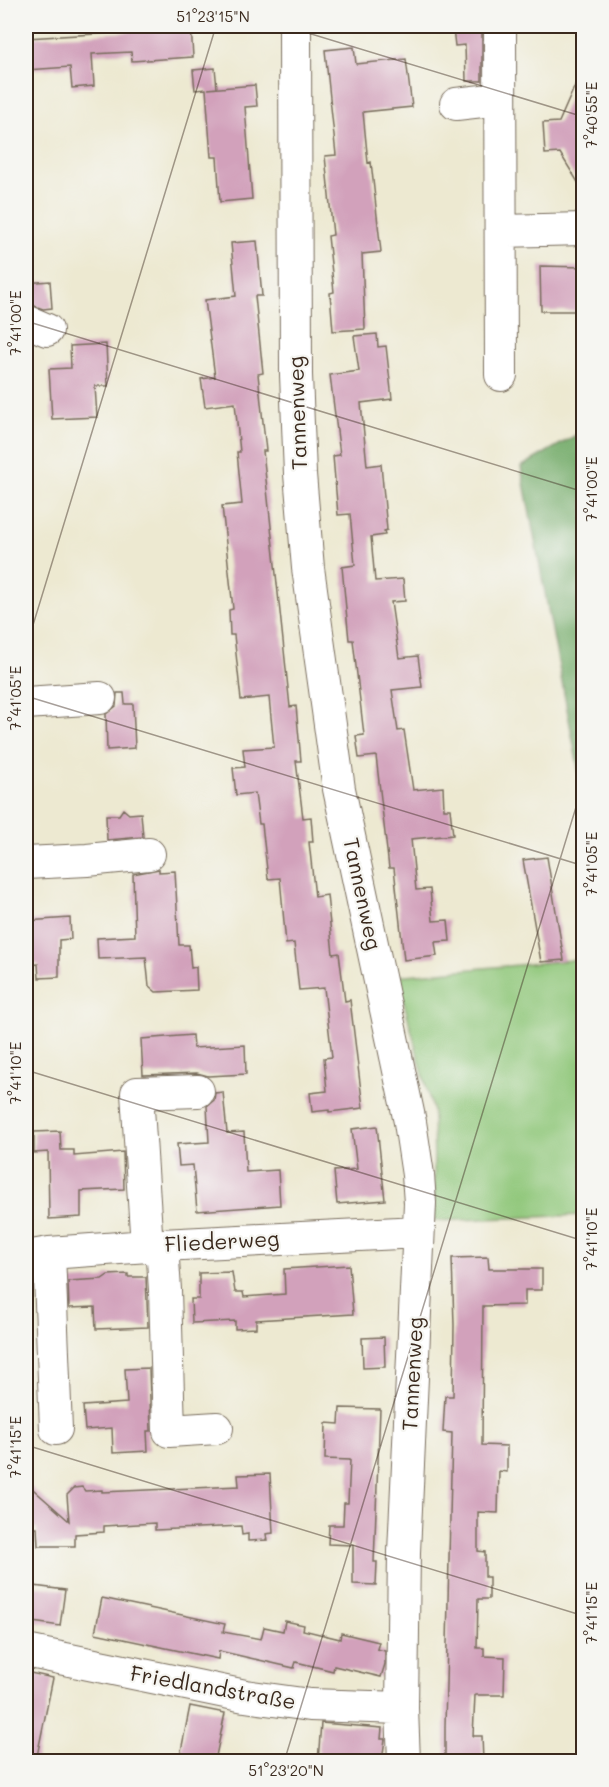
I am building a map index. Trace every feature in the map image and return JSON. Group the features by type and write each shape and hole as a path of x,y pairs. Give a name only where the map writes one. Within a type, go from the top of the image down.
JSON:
{"street":[{"name":"Tannenweg","path":"295,26 296,375 300,474 308,568 339,789 374,946 415,1154 420,1203 405,1552 402,1708 404,1761"},
{"path":"500,26 501,375"},
{"path":"456,104 500,99"},
{"path":"501,231 584,229"},
{"path":"26,703 100,698"},
{"path":"26,862 87,860 149,854"},
{"path":"198,1091 137,1093 155,1246 165,1290 169,1431 217,1428"},
{"name":"Fliederweg","path":"37,1255 155,1246 418,1232"},
{"path":"37,1255 56,1429"},
{"name":"Friedlandstraße","path":"26,1651 245,1696 310,1706 402,1708"}],"green space":[{"path":"583,431 583,793 521,467"},
{"path":"583,959 583,1215 435,1221 433,1112 397,976"}],"building":[{"path":"191,26 193,57 132,61 131,52 92,54 94,86 72,88 70,67 26,70 26,38"},
{"path":"476,26 482,32 482,81 466,81 465,45 455,46 453,28"},
{"path":"354,47 356,64 406,59 412,107 363,112 381,252 362,254 365,329 333,331 330,293 334,292 328,236 333,235 325,156 336,155 325,50"},
{"path":"584,65 584,192 560,153 545,154 543,123 559,122"},
{"path":"215,68 217,88 208,89 255,85 257,106 245,107 252,199 220,202 217,157 211,157 206,89 195,90 193,70"},
{"path":"257,241 262,296 255,296 263,373 258,374 266,451 263,451 290,707 296,706 301,761 296,761 303,818 311,817 313,842 309,842 315,897 327,895 333,954 339,953 345,1001 350,1000 363,1108 329,1112 329,1110 312,1112 310,1093 327,1091 324,1058 332,1057 324,988 299,990 294,943 286,944 280,878 268,879 262,824 259,824 255,793 236,795 233,768 245,767 243,749 274,747 269,697 241,700 234,635 230,635 229,610 233,609 222,506 242,504 235,403 205,407 201,379 215,377 205,300 236,296 231,243"},
{"path":"540,266 584,267 581,311 541,311"},
{"path":"50,281 52,308 43,309 26,303 26,283"},
{"path":"377,334 378,347 386,346 392,399 361,403 367,466 381,464 387,530 384,531 385,535 371,537 375,581 403,579 405,601 391,602 399,658 418,656 422,687 392,690 398,731 404,730 413,790 443,787 444,809 450,809 453,835 411,839 416,890 430,889 433,921 448,920 450,941 435,942 437,956 404,960 394,868 389,868 376,756 359,758 356,736 364,735 353,640 349,640 342,567 355,565 350,514 338,515 333,456 340,455 330,375 359,371 354,336"},
{"path":"106,344 108,386 95,386 97,417 52,419 49,369 71,368 70,346"},
{"path":"117,693 124,693 125,704 133,704 135,748 107,750 106,714 116,706"},
{"path":"123,809 129,814 141,813 143,837 107,840 106,815 119,815"},
{"path":"547,857 564,960 541,962 523,860"},
{"path":"159,869 159,872 175,871 179,945 189,945 191,968 196,967 197,990 156,992 149,986 146,957 98,959 97,938 135,936 133,874"},
{"path":"70,918 71,939 59,940 59,977 39,978 38,964 26,965 26,921"},
{"path":"192,1035 193,1048 245,1045 246,1074 143,1075 141,1039"},
{"path":"223,1092 227,1133 244,1132 246,1172 278,1170 280,1205 197,1211 193,1165 179,1166 177,1144 209,1142 207,1106 214,1100 215,1093"},
{"path":"377,1126 385,1200 337,1204 334,1171 357,1169 352,1129"},
{"path":"60,1131 61,1150 74,1150 74,1156 123,1152 124,1189 81,1191 81,1217 49,1219 48,1152 34,1153 34,1132"},
{"path":"488,1257 489,1269 542,1269 542,1290 525,1290 525,1305 483,1306 482,1445 507,1446 507,1472 499,1471 498,1513 478,1512 478,1551 485,1552 485,1577 489,1577 489,1599 478,1599 477,1648 484,1648 484,1656 505,1657 504,1695 475,1695 473,1736 482,1736 483,1761 445,1761 452,1433 443,1432 445,1396 453,1396 452,1258"},
{"path":"349,1265 353,1314 256,1320 256,1328 235,1329 235,1321 192,1323 191,1299 199,1299 199,1273 232,1272 235,1292 243,1292 244,1297 285,1294 284,1269"},
{"path":"128,1274 128,1277 146,1277 148,1327 96,1329 95,1307 69,1308 68,1281 102,1279 108,1275"},
{"path":"384,1337 385,1367 363,1368 362,1338"},
{"path":"149,1368 151,1431 147,1431 148,1451 113,1453 112,1428 85,1430 83,1406 127,1403 125,1369"},
{"path":"340,1408 380,1409 374,1562 377,1562 376,1585 353,1584 353,1545 328,1544 329,1525 343,1525 344,1503 348,1503 350,1460 325,1459 326,1423 339,1424"},
{"path":"270,1474 273,1533 266,1534 267,1540 248,1541 248,1534 242,1535 241,1526 155,1530 155,1523 104,1526 104,1532 75,1534 75,1546 38,1546 37,1528 26,1528 26,1483 69,1521 67,1495 74,1488 82,1487 85,1491 102,1490 102,1492 239,1486 238,1475"},
{"path":"26,1585 65,1590 60,1626 26,1621"},
{"path":"102,1598 225,1624 223,1632 261,1639 264,1627 283,1631 285,1621 304,1625 303,1630 340,1639 341,1633 379,1642 377,1649 385,1651 385,1664 381,1677 334,1666 333,1671 296,1662 294,1668 219,1651 218,1659 95,1633"},
{"path":"26,1672 53,1678 36,1761 26,1761"},
{"path":"190,1706 225,1713 215,1761 179,1761"},
{"path":"321,1723 382,1728 381,1739 385,1739 382,1761 318,1761"}]}
